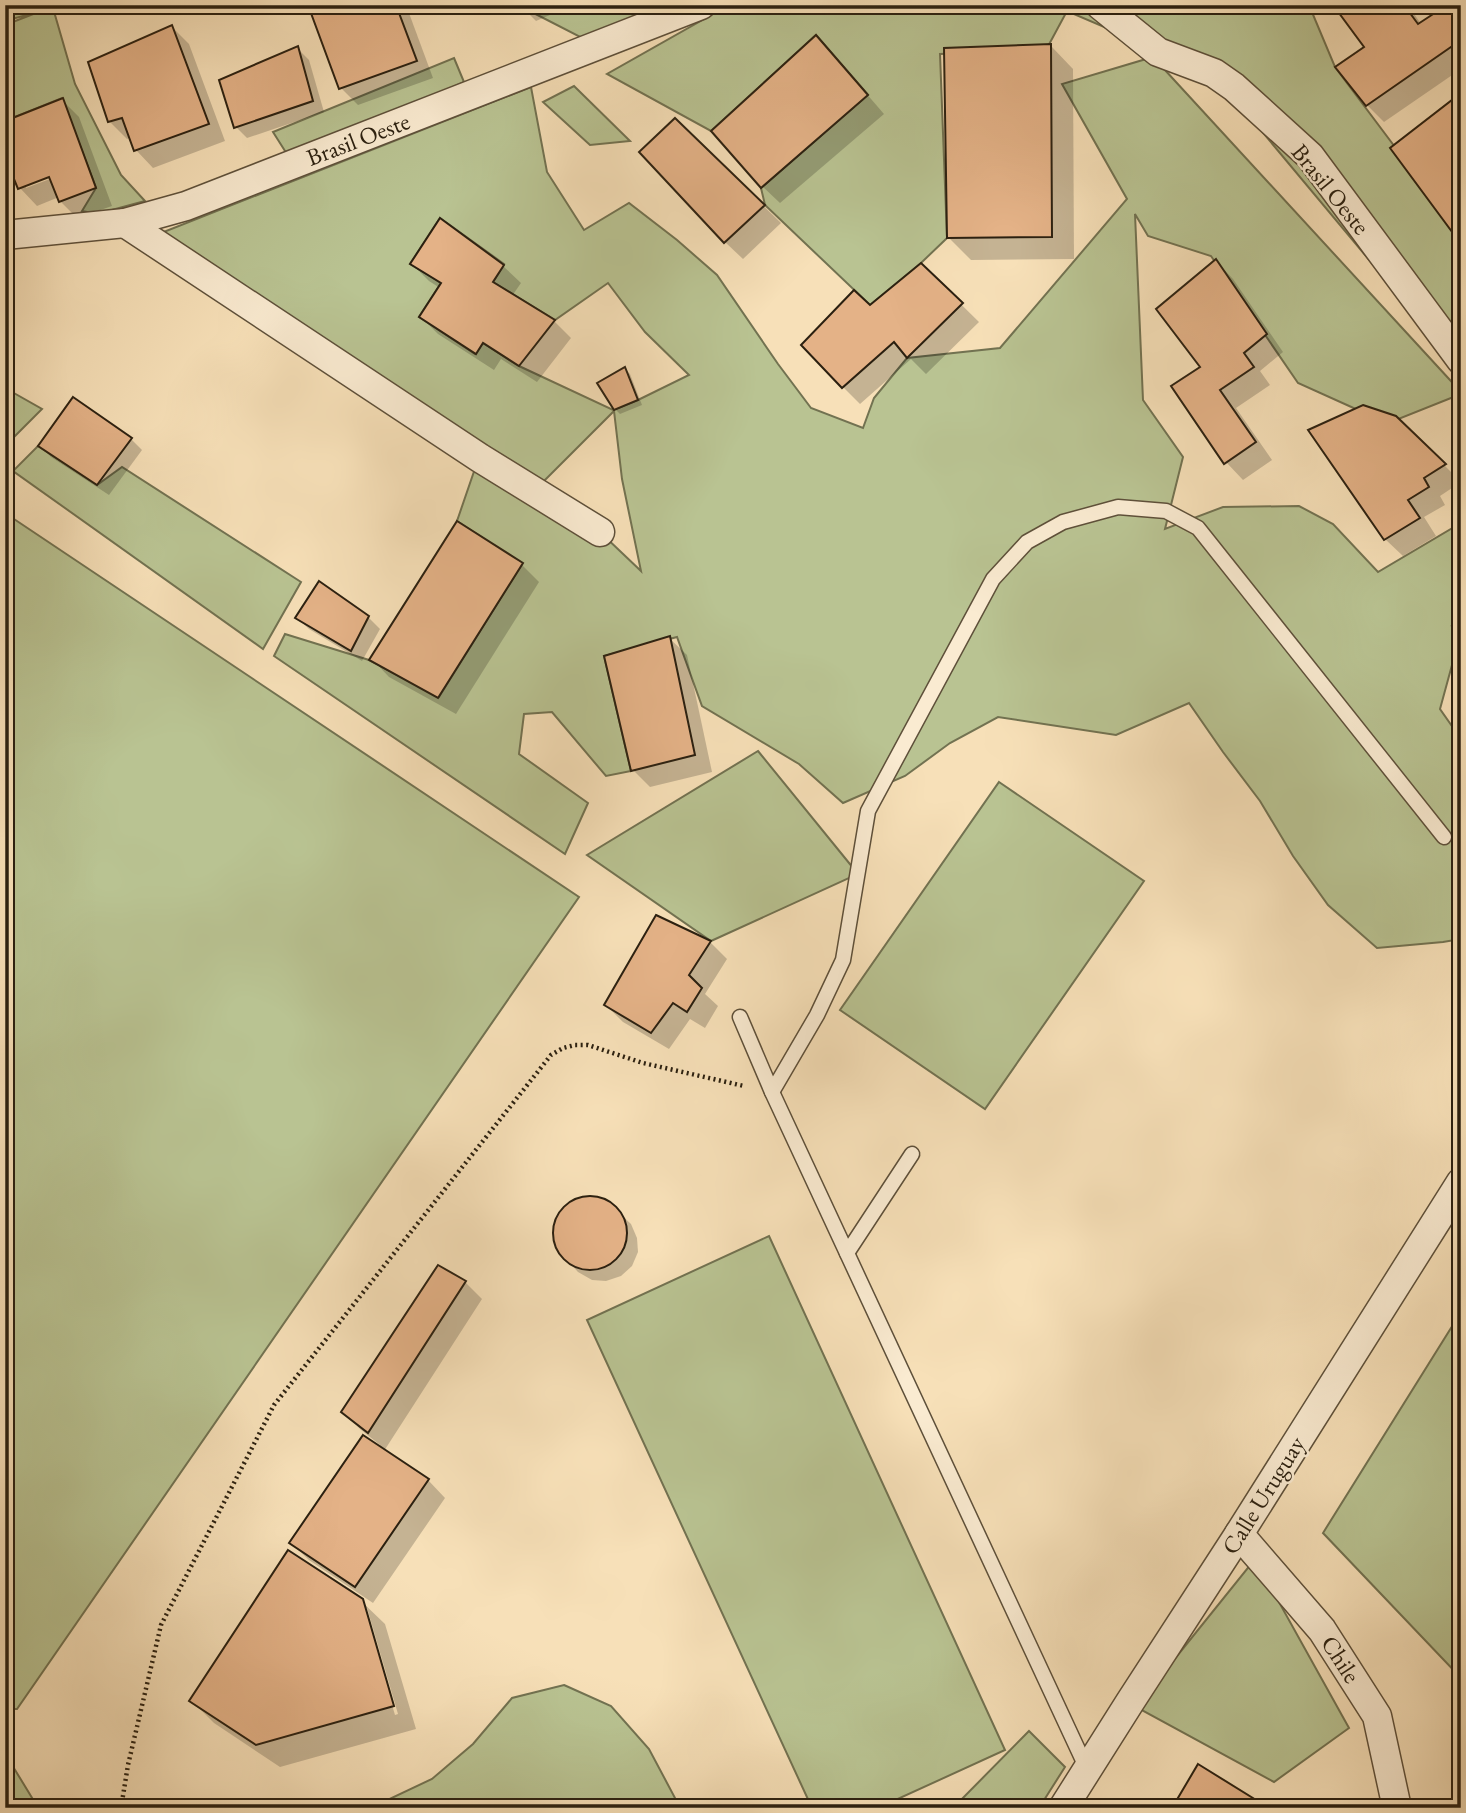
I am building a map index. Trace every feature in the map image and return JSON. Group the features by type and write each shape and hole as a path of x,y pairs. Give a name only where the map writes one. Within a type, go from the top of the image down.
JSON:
{"street":[{"name":"Brasil Oeste","path":"5,234 125,223 186,206 701,5"},
{"name":"Brasil Oeste","path":"1100,5 1158,52 1214,74 1234,87 1310,156 1461,360"},
{"path":"125,223 480,458 600,532"},
{"name":"Calle Uruguay","path":"1063,1808 1461,1182"},
{"name":"Chile","path":"1239,1534 1322,1630 1377,1716 1397,1808"}],"lane":[{"path":"772,1092 817,1015 843,960 868,811 993,579 1027,542 1063,522 1118,507 1166,511 1198,528 1444,837"},
{"path":"740,1017 772,1092 1087,1770"},
{"path":"847,1252 912,1154"}],"path":[{"path":"121,1808 128,1765 161,1625 274,1405 551,1055 563,1048 588,1045 643,1063 772,1092"}],"green space":[{"path":"5,5 60,5 53,8 75,84 121,175 145,201 97,214 82,211 96,188 62,98 5,121 5,25 41,11 5,21"},
{"path":"518,5 686,5 586,40"},
{"path":"729,5 1309,5 1335,67 1461,235 1461,370 1214,74 1067,11 1046,50 940,54 947,238 870,305 765,205 761,188 868,95 816,35 711,131 607,74"},
{"path":"1153,57 1461,392 1391,422 1298,383 1211,256 1148,236 1135,214 1143,400 1183,457 1165,529 1223,507 1299,506 1333,524 1378,572 1461,523 1461,632 1440,709 1461,739 1461,939 1377,948 1328,905 1293,856 1260,801 1189,703 1116,735 998,717 950,743 905,776 843,803 799,764 702,706 677,637 604,656 631,771 606,776 552,712 524,714 519,754 588,803 565,854 274,656 285,634 369,660 439,697 522,564 457,521 480,454 600,532 641,571 622,479 614,411 538,487 156,235 531,87 547,172 584,230 629,203 717,275 811,408 863,428 874,398 907,358 1000,348 1127,199 1062,84","holes":["440,218 504,264 493,282 555,320 608,283 645,332 689,375 613,410 519,366 483,343 475,354 419,317 441,283 410,264"]},
{"path":"454,58 464,82 292,162 273,132"},
{"path":"574,86 630,141 590,145 543,102"},
{"path":"5,388 42,409 5,446"},
{"path":"38,446 97,485 122,467 301,582 263,649 13,471"},
{"path":"5,513 579,897 17,1709 5,1709"},
{"path":"758,751 858,874 711,941 587,855"},
{"path":"999,782 1144,881 985,1109 840,1010"},
{"path":"769,1236 1005,1750 878,1808 812,1808 587,1320"},
{"path":"1461,1312 1461,1678 1323,1533"},
{"path":"1255,1559 1349,1728 1274,1782 1136,1707"},
{"path":"564,1685 611,1706 649,1749 675,1798 676,1808 377,1808 383,1802 432,1779 473,1744 512,1698"},
{"path":"1029,1731 1065,1767 1039,1808 953,1808"},
{"path":"5,1759 9,1760 37,1806 5,1802"}],"building":[{"path":"308,5 396,5 417,61 339,89"},
{"path":"1351,5 1404,5 1418,24 1447,5 1461,5 1461,40 1366,106 1335,67 1364,47 1339,13"},
{"path":"172,25 209,124 134,151 122,118 108,122 88,62"},
{"path":"816,35 868,95 761,188 711,131"},
{"path":"1051,44 1052,237 947,238 944,48"},
{"path":"298,46 313,101 234,128 219,80"},
{"path":"63,98 96,188 59,202 49,177 18,189 5,157 5,121"},
{"path":"1452,100 1461,111 1461,244 1390,148"},
{"path":"675,118 765,205 724,243 639,152"},
{"path":"440,218 504,265 493,282 555,320 519,366 483,343 476,354 419,317 441,283 410,264"},
{"path":"1216,259 1267,334 1244,353 1254,367 1220,390 1256,442 1224,464 1171,386 1200,367 1156,309"},
{"path":"921,263 963,303 907,358 894,342 842,388 801,345 854,290 870,305"},
{"path":"625,367 638,400 614,410 597,383"},
{"path":"73,397 132,438 97,485 38,446"},
{"path":"1363,405 1396,416 1446,464 1424,478 1429,487 1408,500 1420,518 1384,540 1308,430"},
{"path":"457,521 523,563 438,698 369,660"},
{"path":"319,581 369,616 351,651 295,618"},
{"path":"1461,621 1461,640 1452,626"},
{"path":"670,636 695,755 631,771 604,656"},
{"path":"656,915 711,941 689,975 702,988 687,1012 673,1003 651,1033 604,1005"},
{"path":"590,1196 611,1202 621,1212 627,1233 621,1254 611,1264 590,1270 569,1264 559,1254 553,1233 559,1212 569,1202"},
{"path":"438,1265 466,1281 368,1433 341,1412"},
{"path":"363,1435 429,1479 355,1587 289,1543"},
{"path":"288,1550 363,1599 394,1706 256,1745 189,1701"},
{"path":"1198,1764 1269,1808 1172,1808"}]}
